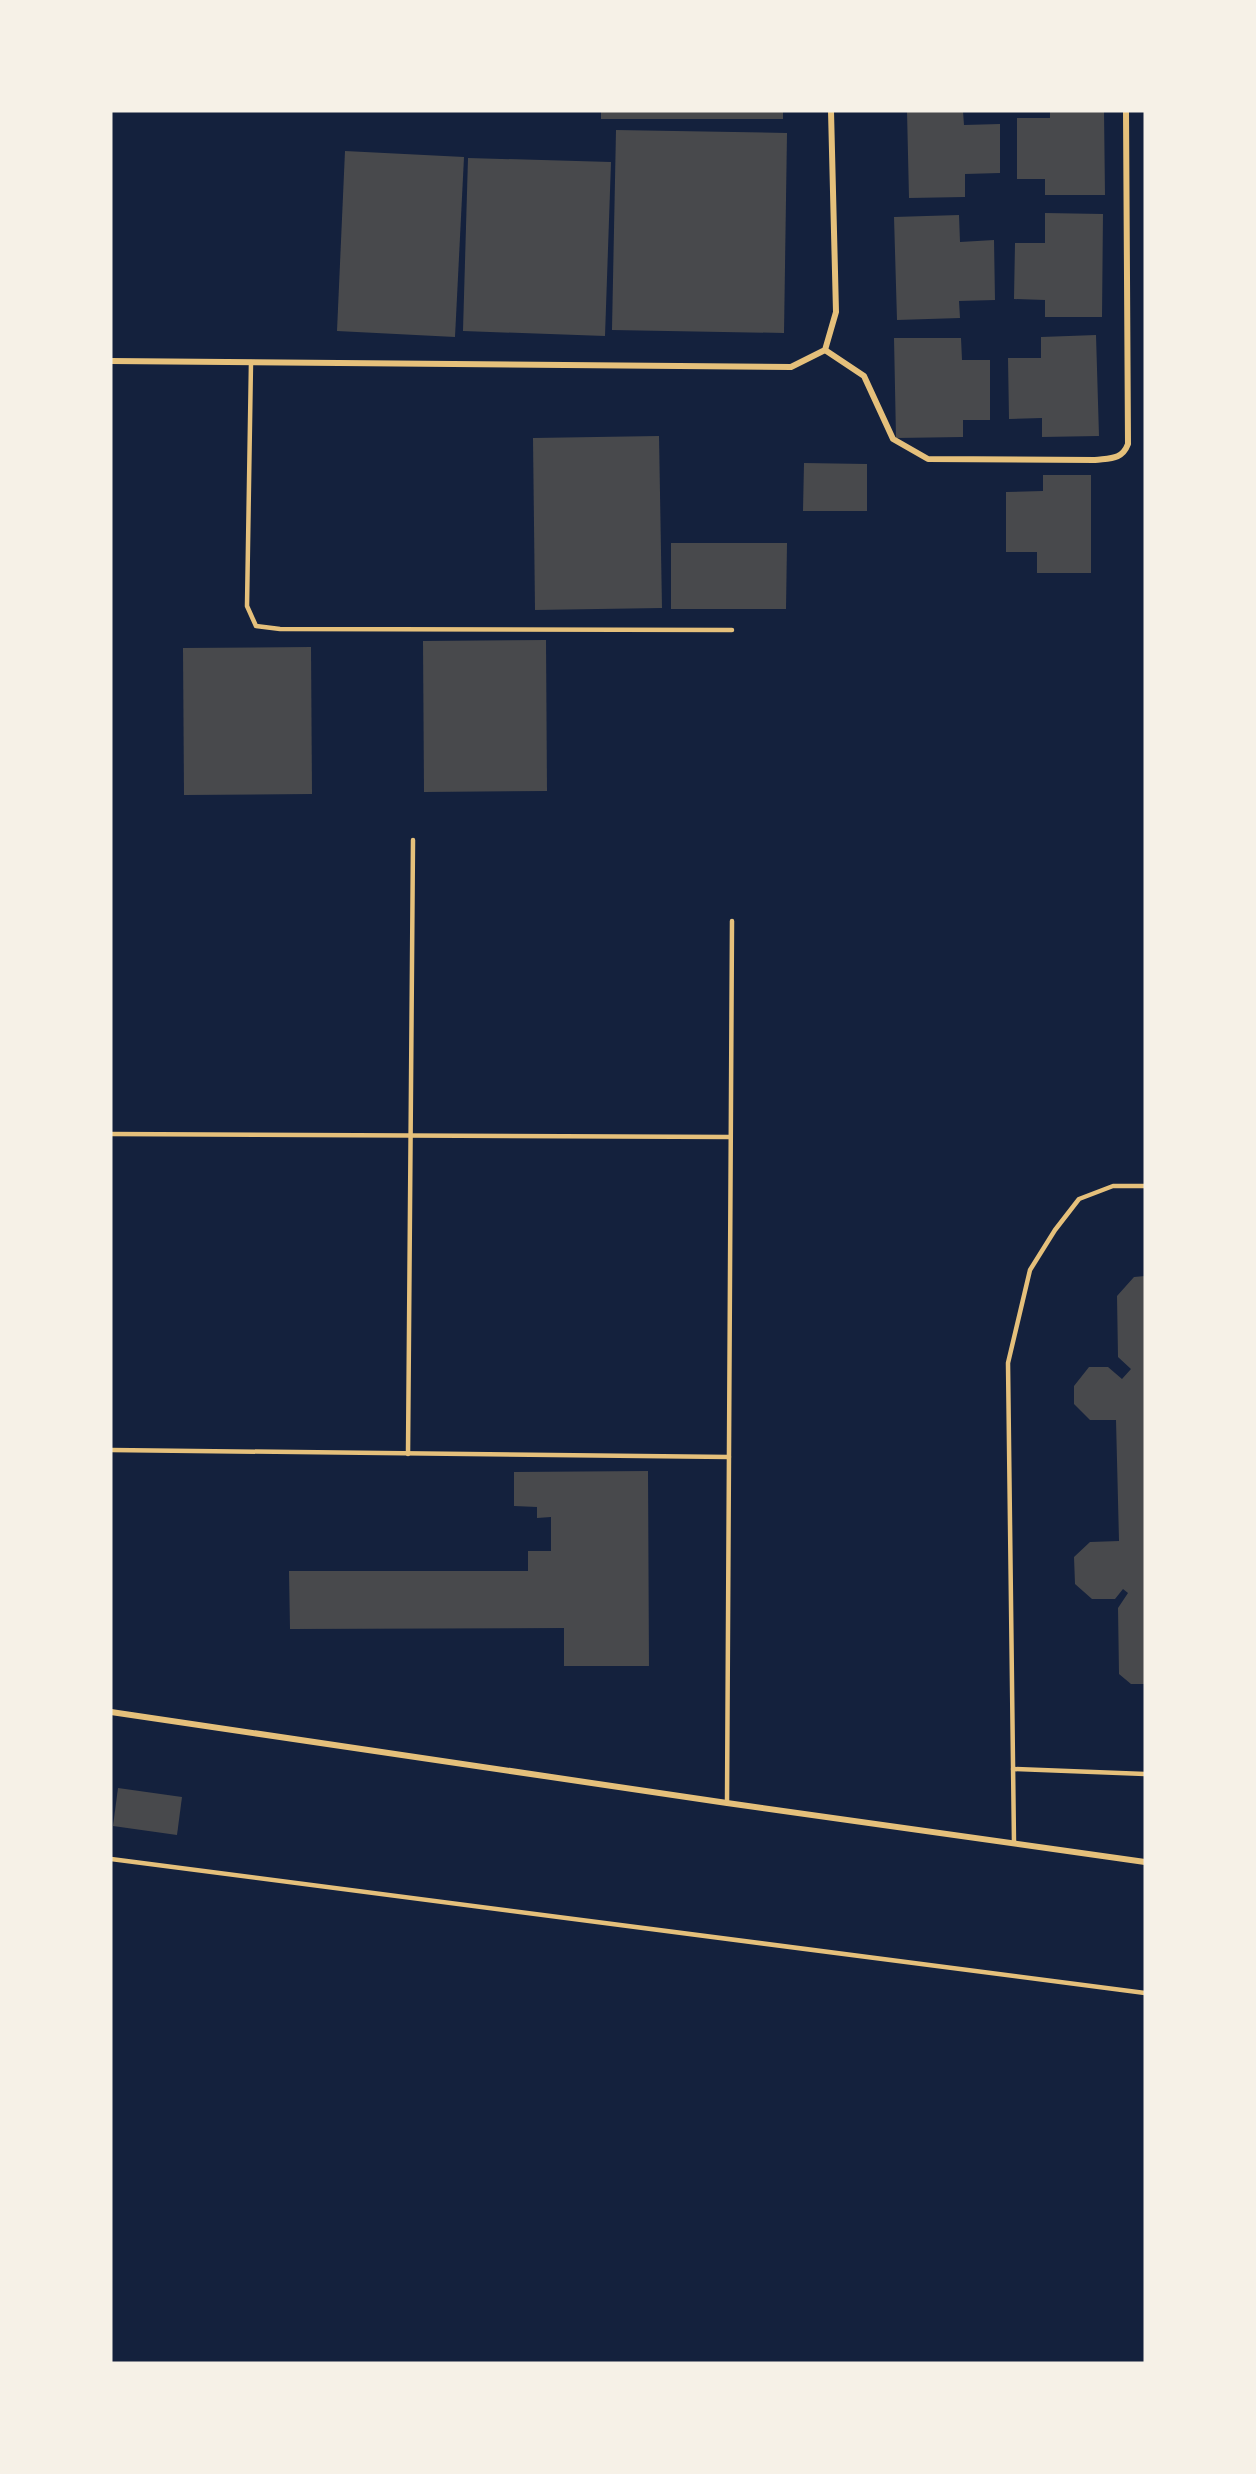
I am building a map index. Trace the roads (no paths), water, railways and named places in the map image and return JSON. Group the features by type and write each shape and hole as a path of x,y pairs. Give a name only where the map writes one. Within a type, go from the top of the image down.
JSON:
{"street":[{"path":"111,361 791,367 825,351 836,312 831,111"},
{"path":"825,351 864,376 893,439 928,459 1095,460 1119,457 1125,453 1128,444 1126,111"},
{"path":"111,1712 1145,1862"}],"lane":[{"path":"251,362 247,606 256,626 280,629 732,630"},
{"path":"408,1454 412,840"},
{"path":"727,1803 732,921"},
{"path":"111,1134 730,1137"},
{"path":"1014,1844 1008,1363 1030,1270 1055,1230 1079,1199 1113,1186 1145,1186"},
{"path":"111,1450 729,1457"},
{"path":"1013,1769 1145,1774"},
{"path":"111,1859 1145,1993"}]}
